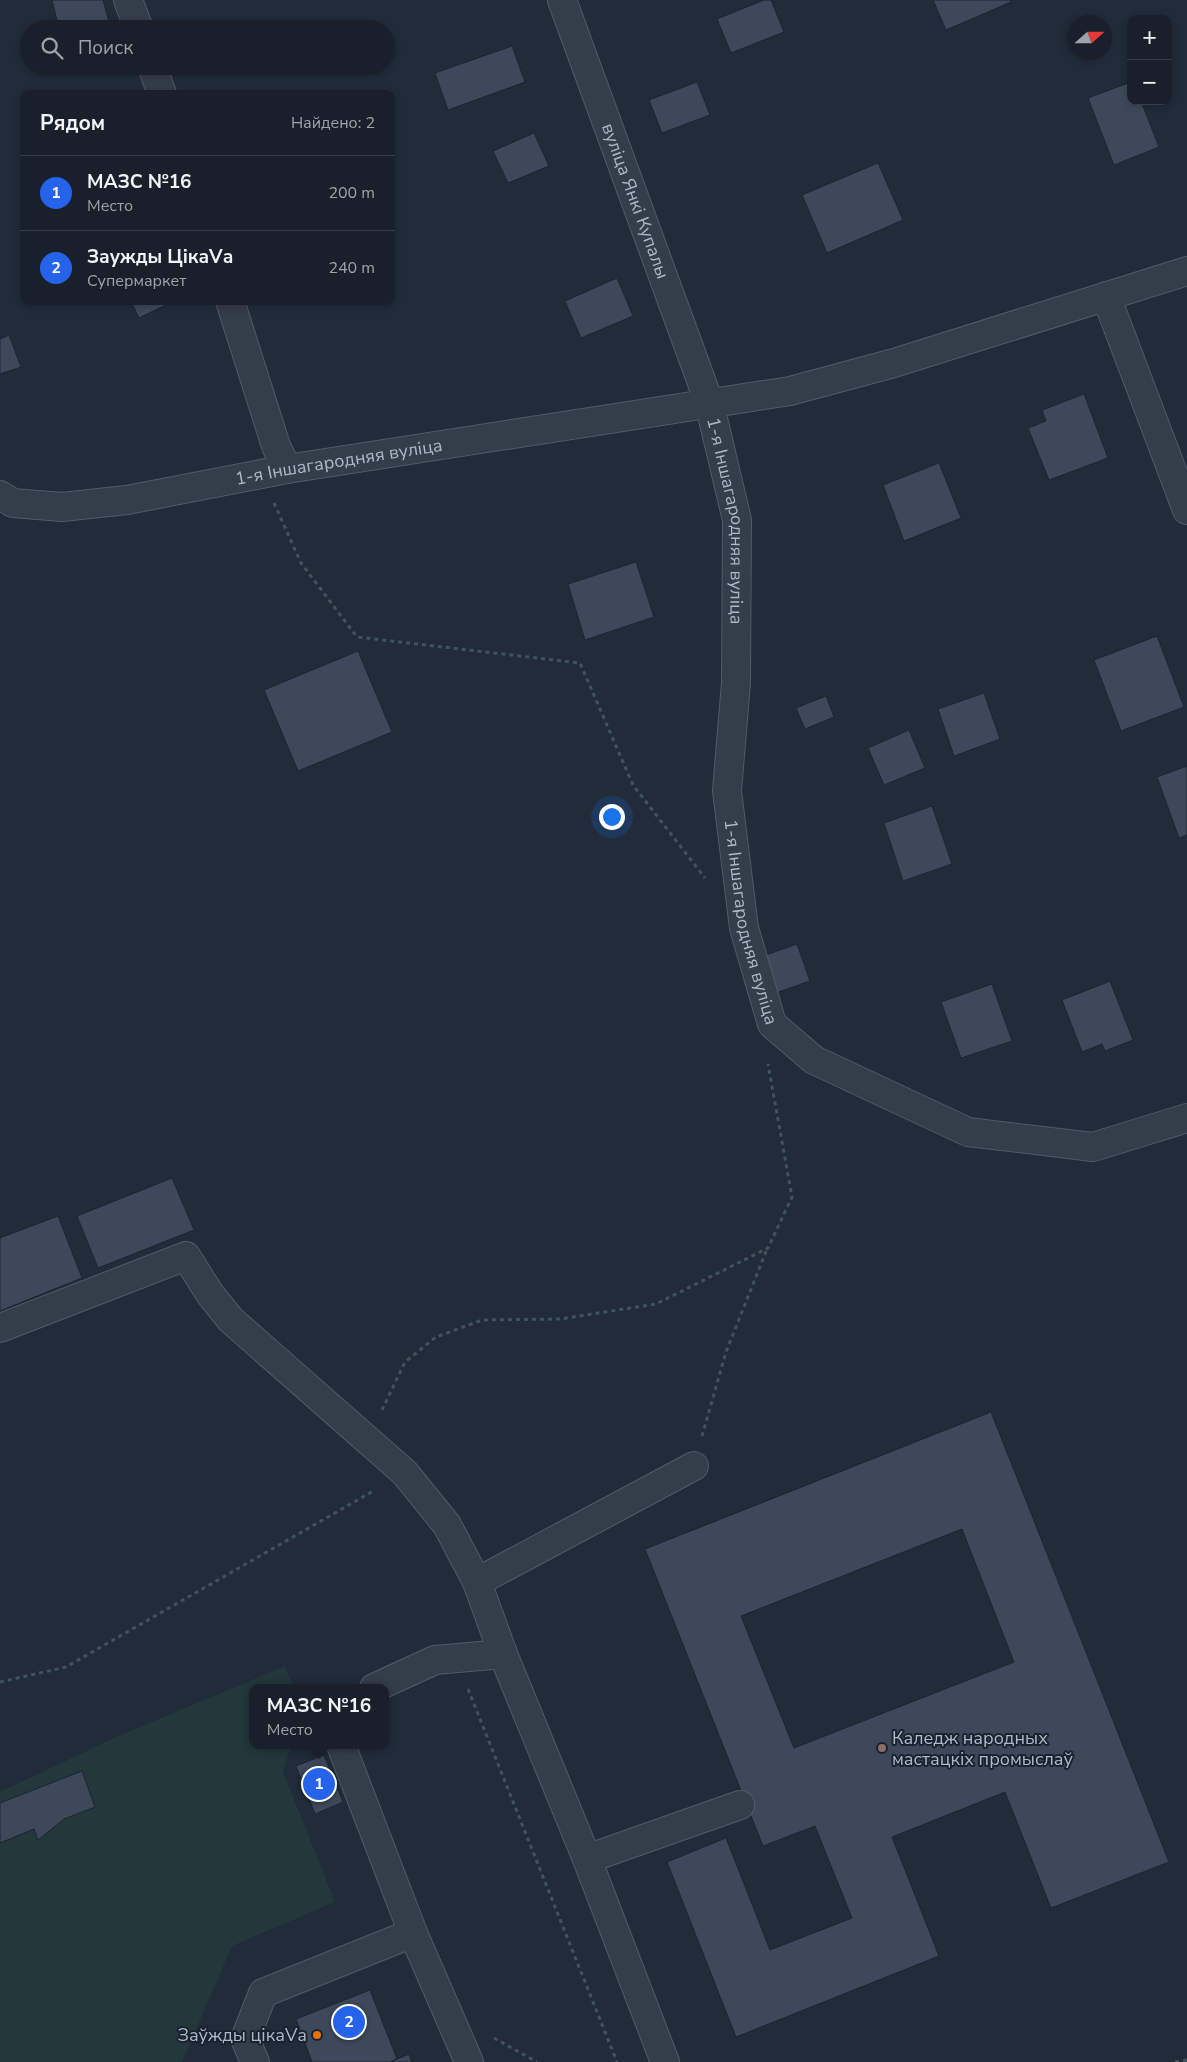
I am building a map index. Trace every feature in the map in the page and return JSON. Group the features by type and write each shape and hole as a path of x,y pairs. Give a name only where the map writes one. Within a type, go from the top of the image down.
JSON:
{"street":[{"path":"128,0 135,20"},
{"name":"вуліца Янкі Купалы","path":"562,0 709,402"},
{"path":"155,75 161,90"},
{"name":"1-я Іншагародняя вуліца","path":"0,495 13,502 62,507 127,500 274,472 709,402 790,391 894,362 1187,271"},
{"path":"1106,296 1187,510"},
{"path":"231,305 276,446 274,472"},
{"name":"1-я Іншагародняя вуліца","path":"709,402 737,520 736,683 727,791 744,928 772,1024 814,1060 968,1132 1093,1146 1187,1118"},
{"path":"0,1328 186,1256 210,1294 231,1320 404,1473 447,1525 477,1582 503,1654 587,1859 665,2062"},
{"path":"477,1582 694,1466"},
{"path":"383,1684 435,1660 503,1654"},
{"path":"343,1749 413,1933 470,2062"},
{"path":"587,1859 740,1805"},
{"path":"255,2062 245,2039 263,1993 413,1933"}],"path":[{"path":"274,472 301,563 356,637 580,663 633,785 709,883"},
{"path":"694,1466 726,1352 768,1248 792,1197 768,1062"},
{"path":"372,1444 382,1408 404,1362 436,1338 482,1320 560,1319 656,1304 768,1248"},
{"path":"0,1682 66,1668 404,1473"},
{"path":"467,1687 617,2062"},
{"path":"485,2033 538,2062"},
{"path":"1175,2062 1187,2060"}],"green space":[{"path":"285,1666 292,1684 249,1684 249,1749 290,1749 283,1772 335,1902 232,1946 182,2062 0,2062 0,1792 116,1737"}],"building":[{"path":"52,0 103,0 109,20 57,20"},
{"path":"764,0 771,0 784,32 731,53 717,19"},
{"path":"933,0 1010,0 1011,2 946,30"},
{"path":"512,46 525,82 448,110 435,73"},
{"path":"697,82 710,115 662,133 649,100"},
{"path":"1127,83 1127,105 1143,105 1159,147 1114,165 1088,98"},
{"path":"534,133 549,166 508,183 493,151"},
{"path":"878,163 903,220 827,253 802,195"},
{"path":"617,278 633,316 581,338 565,301"},
{"path":"133,305 166,305 139,318"},
{"path":"9,335 21,367 0,374 0,339"},
{"path":"1084,394 1108,458 1049,480 1028,428 1046,421 1042,410"},
{"path":"939,463 961,518 904,541 883,485"},
{"path":"636,562 654,617 585,640 568,584"},
{"path":"1157,636 1184,707 1121,731 1094,660"},
{"path":"358,651 392,732 298,771 264,690"},
{"path":"984,693 1000,739 954,756 938,709"},
{"path":"826,696 834,717 805,729 796,708"},
{"path":"909,730 925,768 884,785 868,748"},
{"path":"1187,766 1187,835 1179,838 1157,777"},
{"path":"932,806 952,864 903,881 884,823"},
{"path":"797,944 810,981 773,994 760,957"},
{"path":"1110,981 1133,1040 1105,1051 1102,1044 1082,1052 1062,1000"},
{"path":"992,984 1012,1041 961,1058 941,1002"},
{"path":"172,1178 194,1230 98,1268 77,1216"},
{"path":"58,1216 82,1278 0,1311 0,1238"},
{"path":"991,1412 1169,1862 1051,1908 1005,1792 892,1837 939,1956 736,2037 667,1862 726,1838 770,1950 852,1918 815,1826 763,1846 645,1549","holes":["962,1529 1014,1662 794,1748 741,1616"]},
{"path":"324,1755 343,1802 315,1814 296,1766"},
{"path":"82,1771 95,1807 64,1819 38,1840 34,1829 0,1843 0,1803"},
{"path":"370,1990 397,2059 390,2062 312,2062 296,2019"},
{"path":"409,2054 412,2062 390,2062"}],"place":[{"name":"Каледж народных мастацкіх промыслаў","path":"882,1748"},
{"name":"МАЗС №16","path":"319,1784"},
{"name":"Заужды ЦікаVа","path":"349,2022"},
{"name":"Заўжды цікаVа","path":"317,2035"}]}
